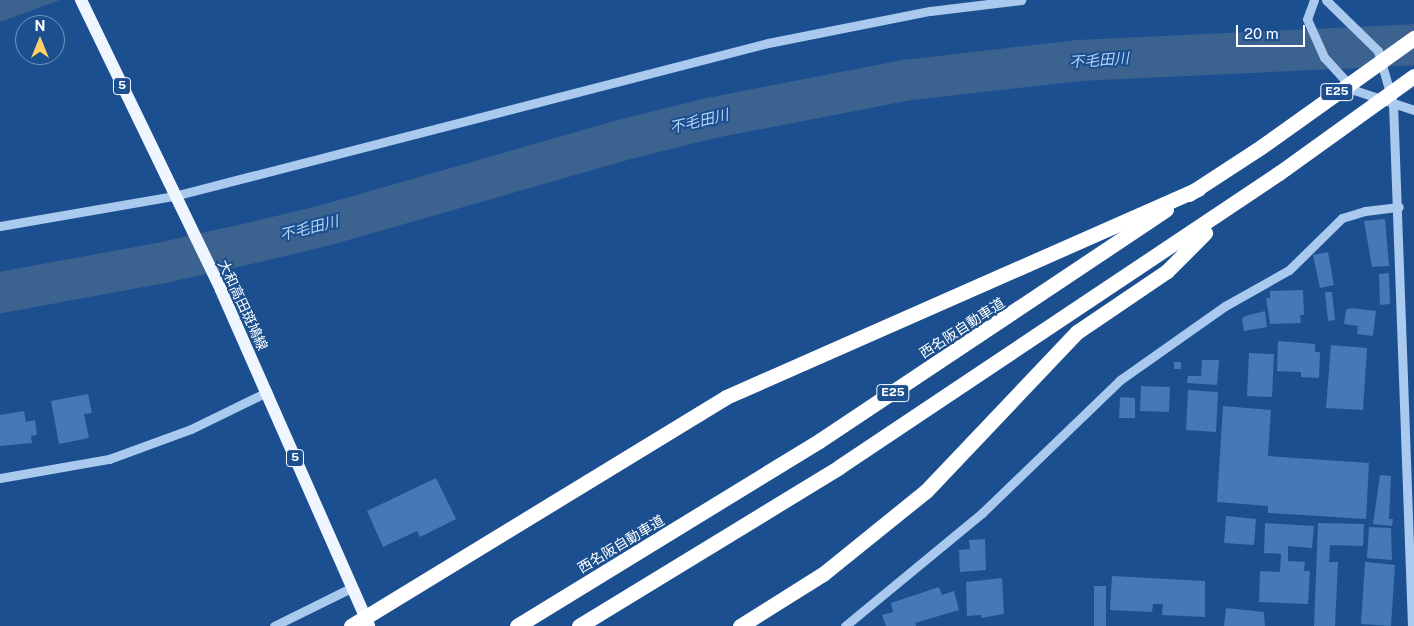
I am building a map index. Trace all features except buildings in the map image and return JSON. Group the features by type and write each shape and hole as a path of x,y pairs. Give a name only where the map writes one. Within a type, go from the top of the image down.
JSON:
{"highway":[{"name":"西名阪自動車道","path":"517,626 819,442 1261,147 1414,38"},
{"name":"E25","path":"579,626 839,467 1233,206 1414,76"},
{"path":"351,626 367,622 726,397 1198,188"},
{"path":"740,626 823,574 926,491 1077,332 1167,271 1233,206"}],"main road":[{"name":"大和高田斑鳩線","path":"81,0 162,172 221,290 367,622"}],"street":[{"path":"0,226 174,196 768,43 930,10 1021,0"},
{"path":"1314,0 1307,19 1324,57 1354,90 1414,110"},
{"path":"1326,0 1378,51 1393,103 1399,207 1412,626"},
{"path":"845,626 982,513 1120,380 1225,306 1288,270 1342,218 1365,211 1399,207"},
{"path":"0,478 108,459 191,429 267,392"},
{"path":"274,626 351,588"}],"water":[{"path":"0,0 60,0 15,15 0,22"}],"waterway":[{"name":"不毛田川","path":"0,292 158,263 253,242 324,225 616,141 708,118 903,80 1078,60 1414,44"}]}
